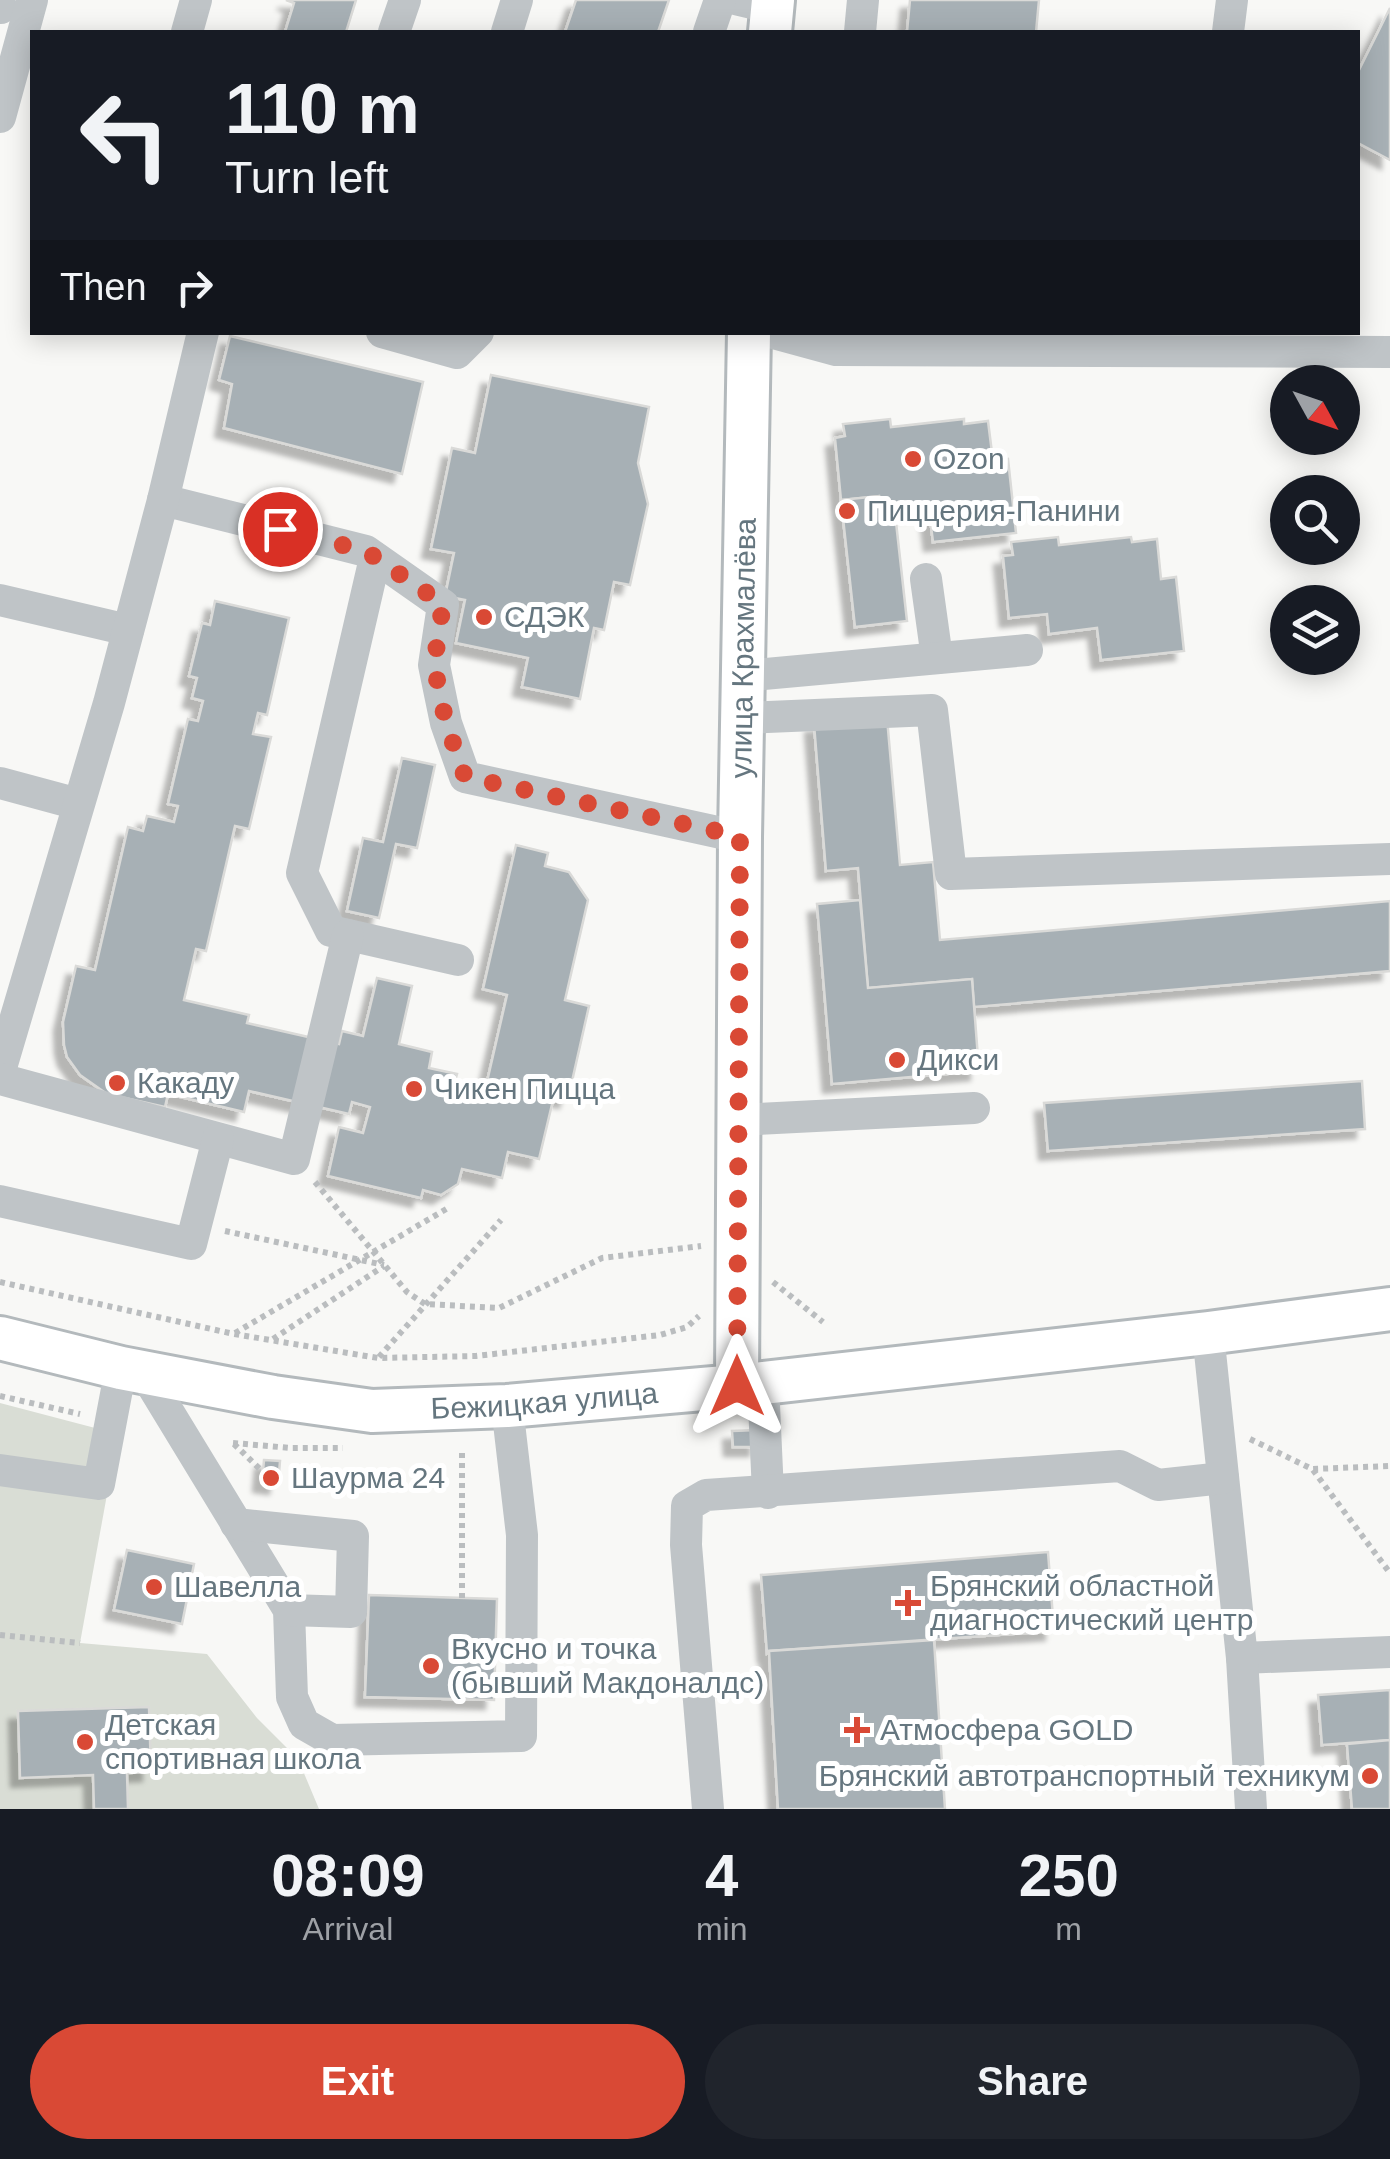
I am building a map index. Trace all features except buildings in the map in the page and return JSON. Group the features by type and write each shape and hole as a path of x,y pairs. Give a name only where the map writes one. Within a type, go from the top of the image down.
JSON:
{"main road":[{"name":"улица Крахмалёва","path":"750,335 738,1120 750,1384"},
{"name":"Бежицкая улица","path":"0,1338 132,1370 372,1411 507,1406 750,1384 1208,1334 1390,1309"}],"street":[{"path":"30,122 0,114 32,0"},
{"path":"188,30 196,0"},
{"path":"395,30 405,0"},
{"path":"508,30 518,0"},
{"path":"710,30 720,0"},
{"path":"860,30 862,0"},
{"path":"1228,30 1232,0"},
{"path":"0,1071 164,500 202,335"},
{"path":"393,335 457,352 475,335"},
{"path":"792,335 837,341 1191,342 1390,352"},
{"path":"164,500 366,551 443,604 434,665 446,723 465,777 740,836"},
{"path":"375,558 302,873 332,931 458,960"},
{"path":"926,579 937,658"},
{"path":"0,600 128,630"},
{"path":"743,676 1027,650"},
{"path":"742,718 932,710 951,874 1390,859"},
{"path":"0,783 78,804"},
{"path":"0,1079 294,1159 348,935"},
{"path":"738,1120 974,1108"},
{"path":"0,1201 191,1244 218,1139"},
{"path":"1208,1334 1223,1478 1219,1552 1242,1658 1251,1809"},
{"path":"0,1470 99,1484 111,1421 132,1370"},
{"path":"132,1370 290,1610 292,1697 304,1724 332,1740 521,1736 522,1535 507,1406"},
{"path":"750,1384 768,1493"},
{"path":"708,1809 686,1545 687,1506 706,1496 1120,1466 1158,1485 1223,1478"},
{"path":"236,1524 353,1536 350,1612 290,1610"},
{"path":"1242,1658 1390,1652"}],"path":[{"path":"308,1174 407,1292 425,1304 500,1308 602,1258 709,1245"},
{"path":"234,1334 448,1208"},
{"path":"378,1358 501,1220"},
{"path":"196,1226 385,1266"},
{"path":"272,1340 385,1266"},
{"path":"762,1273 823,1322"},
{"path":"0,1282 234,1334 378,1358 476,1356 671,1333 688,1327 702,1314"},
{"path":"0,1396 111,1421"},
{"path":"1217,1424 1312,1469 1390,1466"},
{"path":"233,1443 263,1472"},
{"path":"462,1449 462,1598"},
{"path":"1312,1469 1390,1573"},
{"path":"0,1635 80,1643"}],"shaded area":[{"path":"0,1403 118,1434 80,1643 207,1654 257,1718 298,1759 319,1809 0,1809"}],"place":[{"name":"Ozon","path":"913,459"},
{"name":"Пиццерия-Панини","path":"847,511"},
{"name":"СДЭК","path":"484,617"},
{"name":"Дикси","path":"897,1060"},
{"name":"Какаду","path":"117,1083"},
{"name":"Чикен Пицца","path":"414,1089"},
{"name":"Шаурма 24","path":"271,1478"},
{"name":"Шавелла","path":"154,1587"},
{"name":"Брянский областной диагностический центр","path":"908,1603"},
{"name":"Вкусно и точка (бывший Макдоналдс)","path":"431,1666"},
{"name":"Атмосфера GOLD","path":"857,1730"},
{"name":"Детская спортивная школа","path":"85,1742"},
{"name":"Брянский автотранспортный техникум","path":"1370,1776"}],"route":[{"path":"280,529 366,551 443,604 434,665 446,723 465,777 740,836 737,1386"}]}
